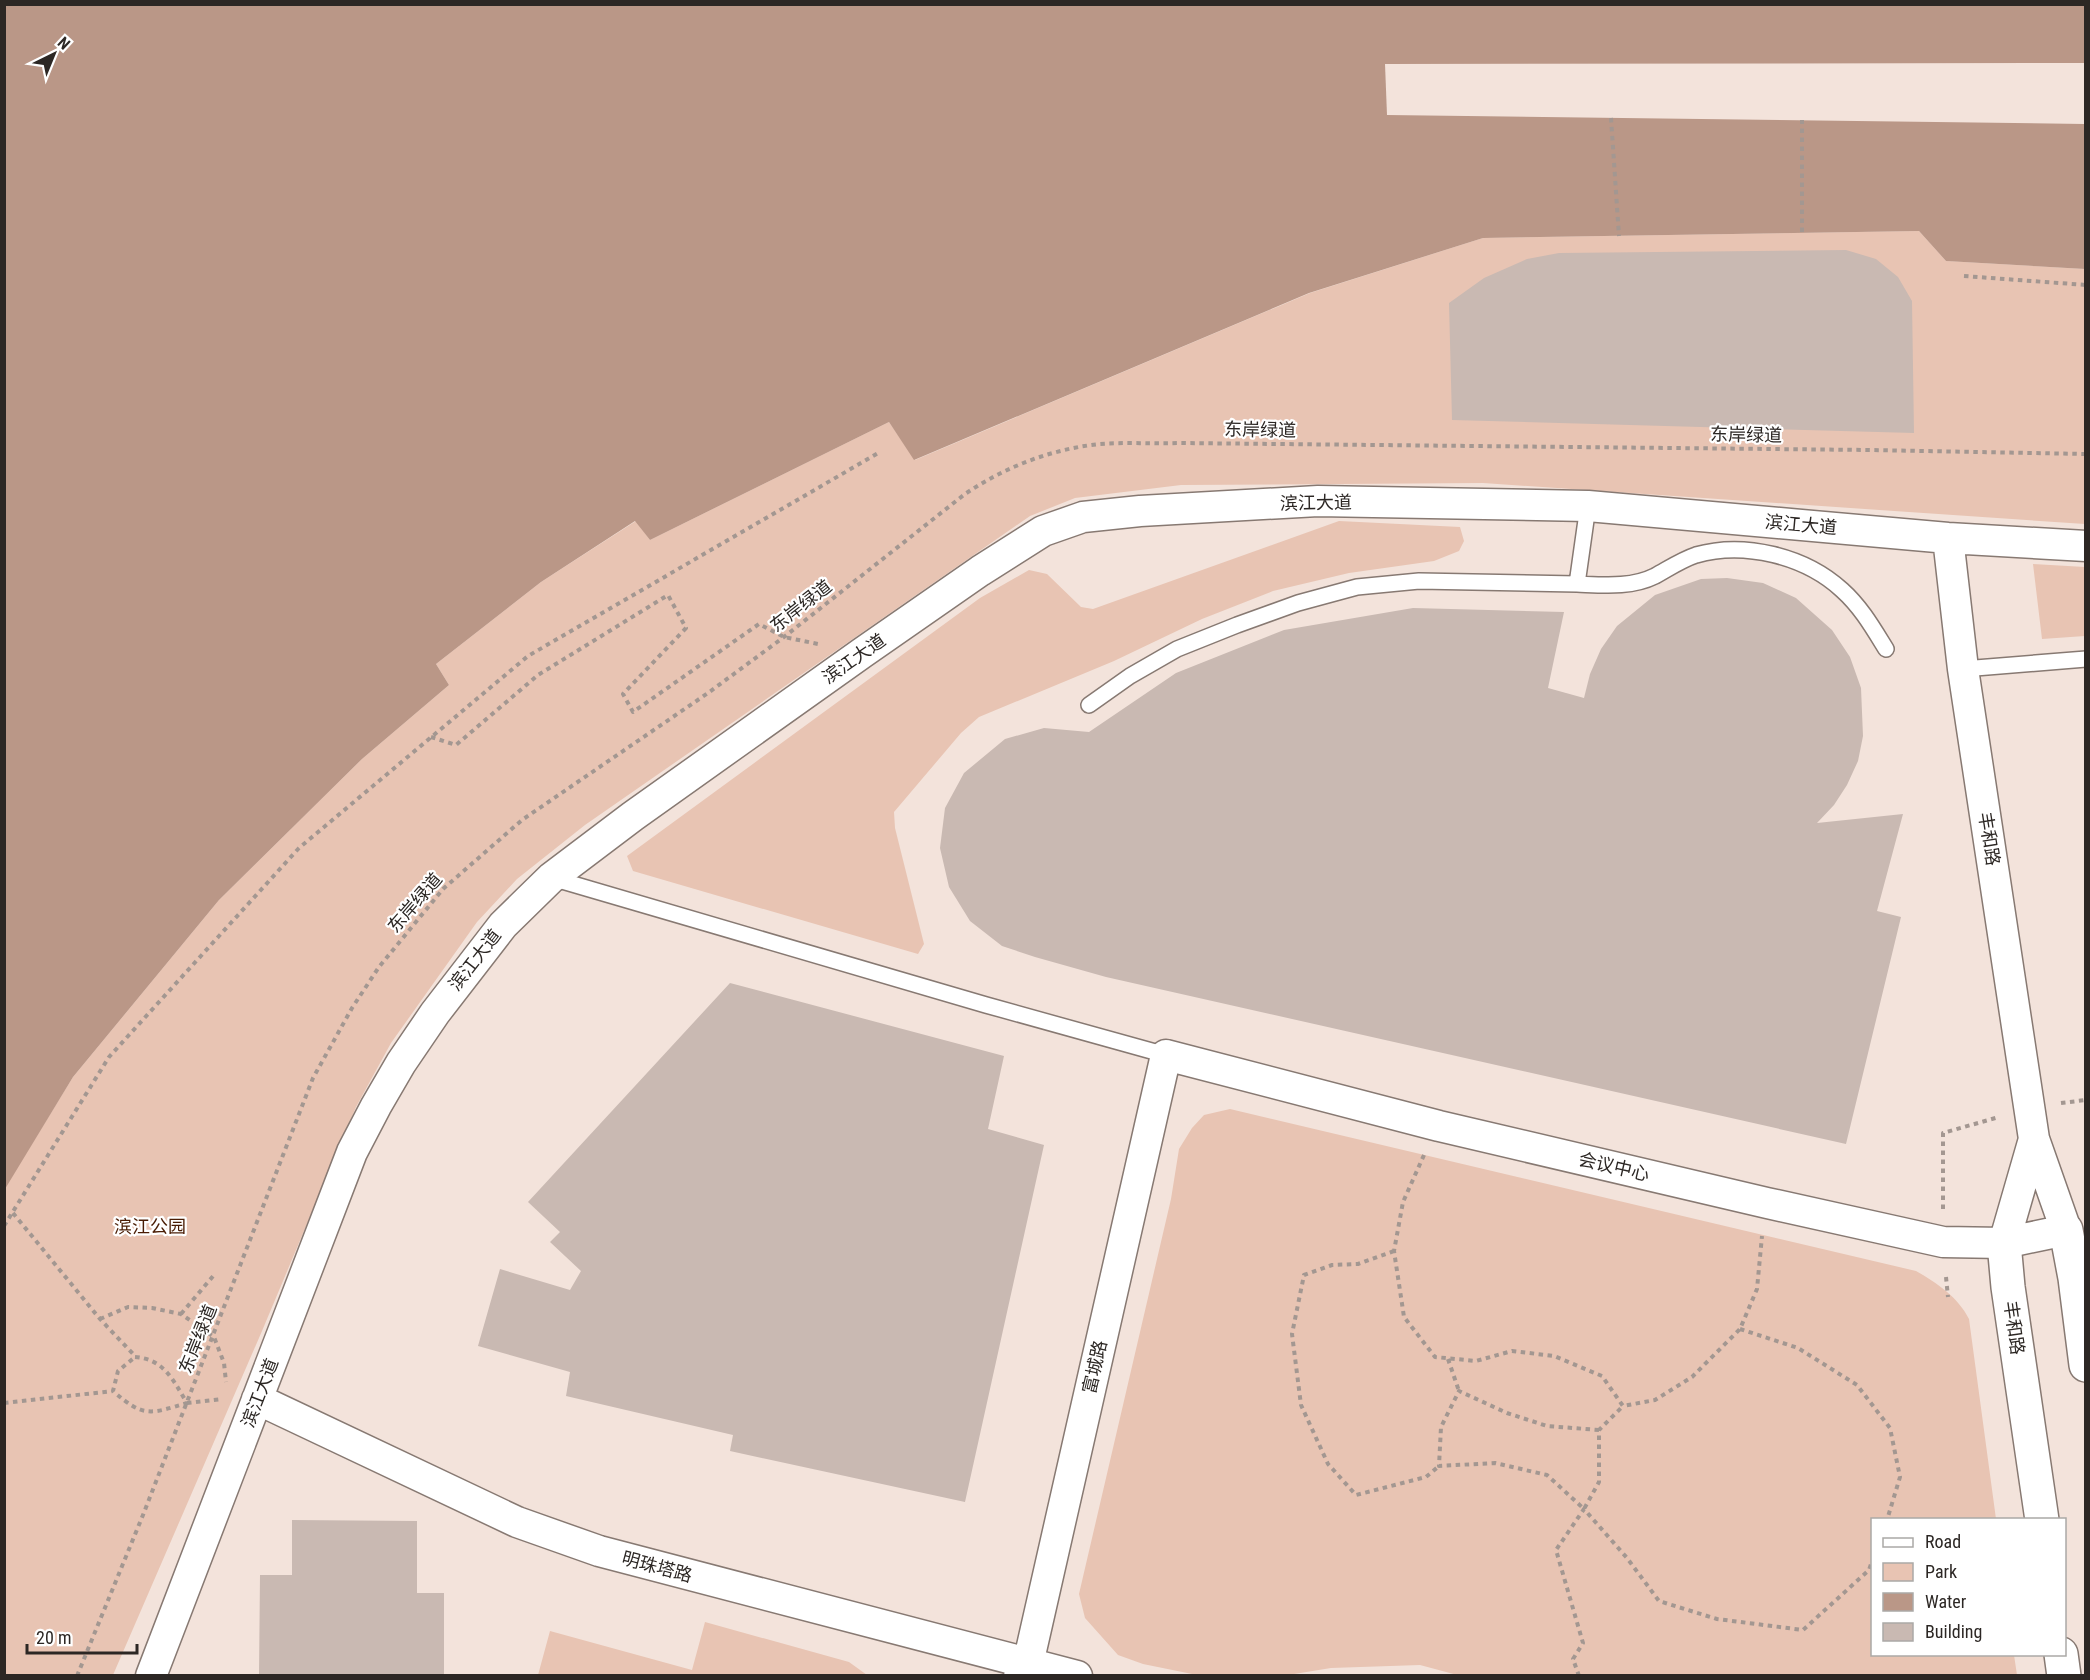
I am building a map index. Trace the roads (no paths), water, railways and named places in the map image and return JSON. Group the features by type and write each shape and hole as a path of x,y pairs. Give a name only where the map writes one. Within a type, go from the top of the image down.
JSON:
{"street":[{"name":"滨江大道","path":"151,1676 352,1152 401,1063 470,965 503,925 551,878 633,816 862,653 1042,531 1083,518 1140,511 1318,501 1588,506 1948,538 2085,546"},
{"name":"丰和路","path":"1948,538 1963,669 2034,1139 2066,1230 2075,1278 2085,1365"},
{"name":"会议中心","path":"1166,1055 1439,1126 1943,1242 2004,1243 2066,1230"},
{"name":"富城路","path":"1023,1670 1166,1055"},
{"name":"丰和路","path":"2034,1139 2004,1243 2042,1518"},
{"name":"明珠塔路","path":"257,1399 517,1522 599,1551 1023,1670 1077,1676"},
{"path":"2061,1656 2064,1676"}],"lane":[{"path":"1577,584 1588,506"},
{"path":"1089,705 1131,676 1178,649 1298,603 1357,587 1419,581 1607,585 1633,583 1653,577 1695,555 1721,550 1750,550 1781,557 1814,570 1842,590 1868,618 1886,649"},
{"path":"1963,669 2085,659"},
{"path":"551,878 1166,1055"}],"water":[{"path":"5,5 2085,5 2085,269 1946,261 1919,231 1483,238 1309,293 914,460 889,422 650,540 635,521 541,582 436,664 449,685 362,759 219,900 73,1077 5,1189"}],"park label":[{"name":"滨江公园","path":"150,1227"}]}
